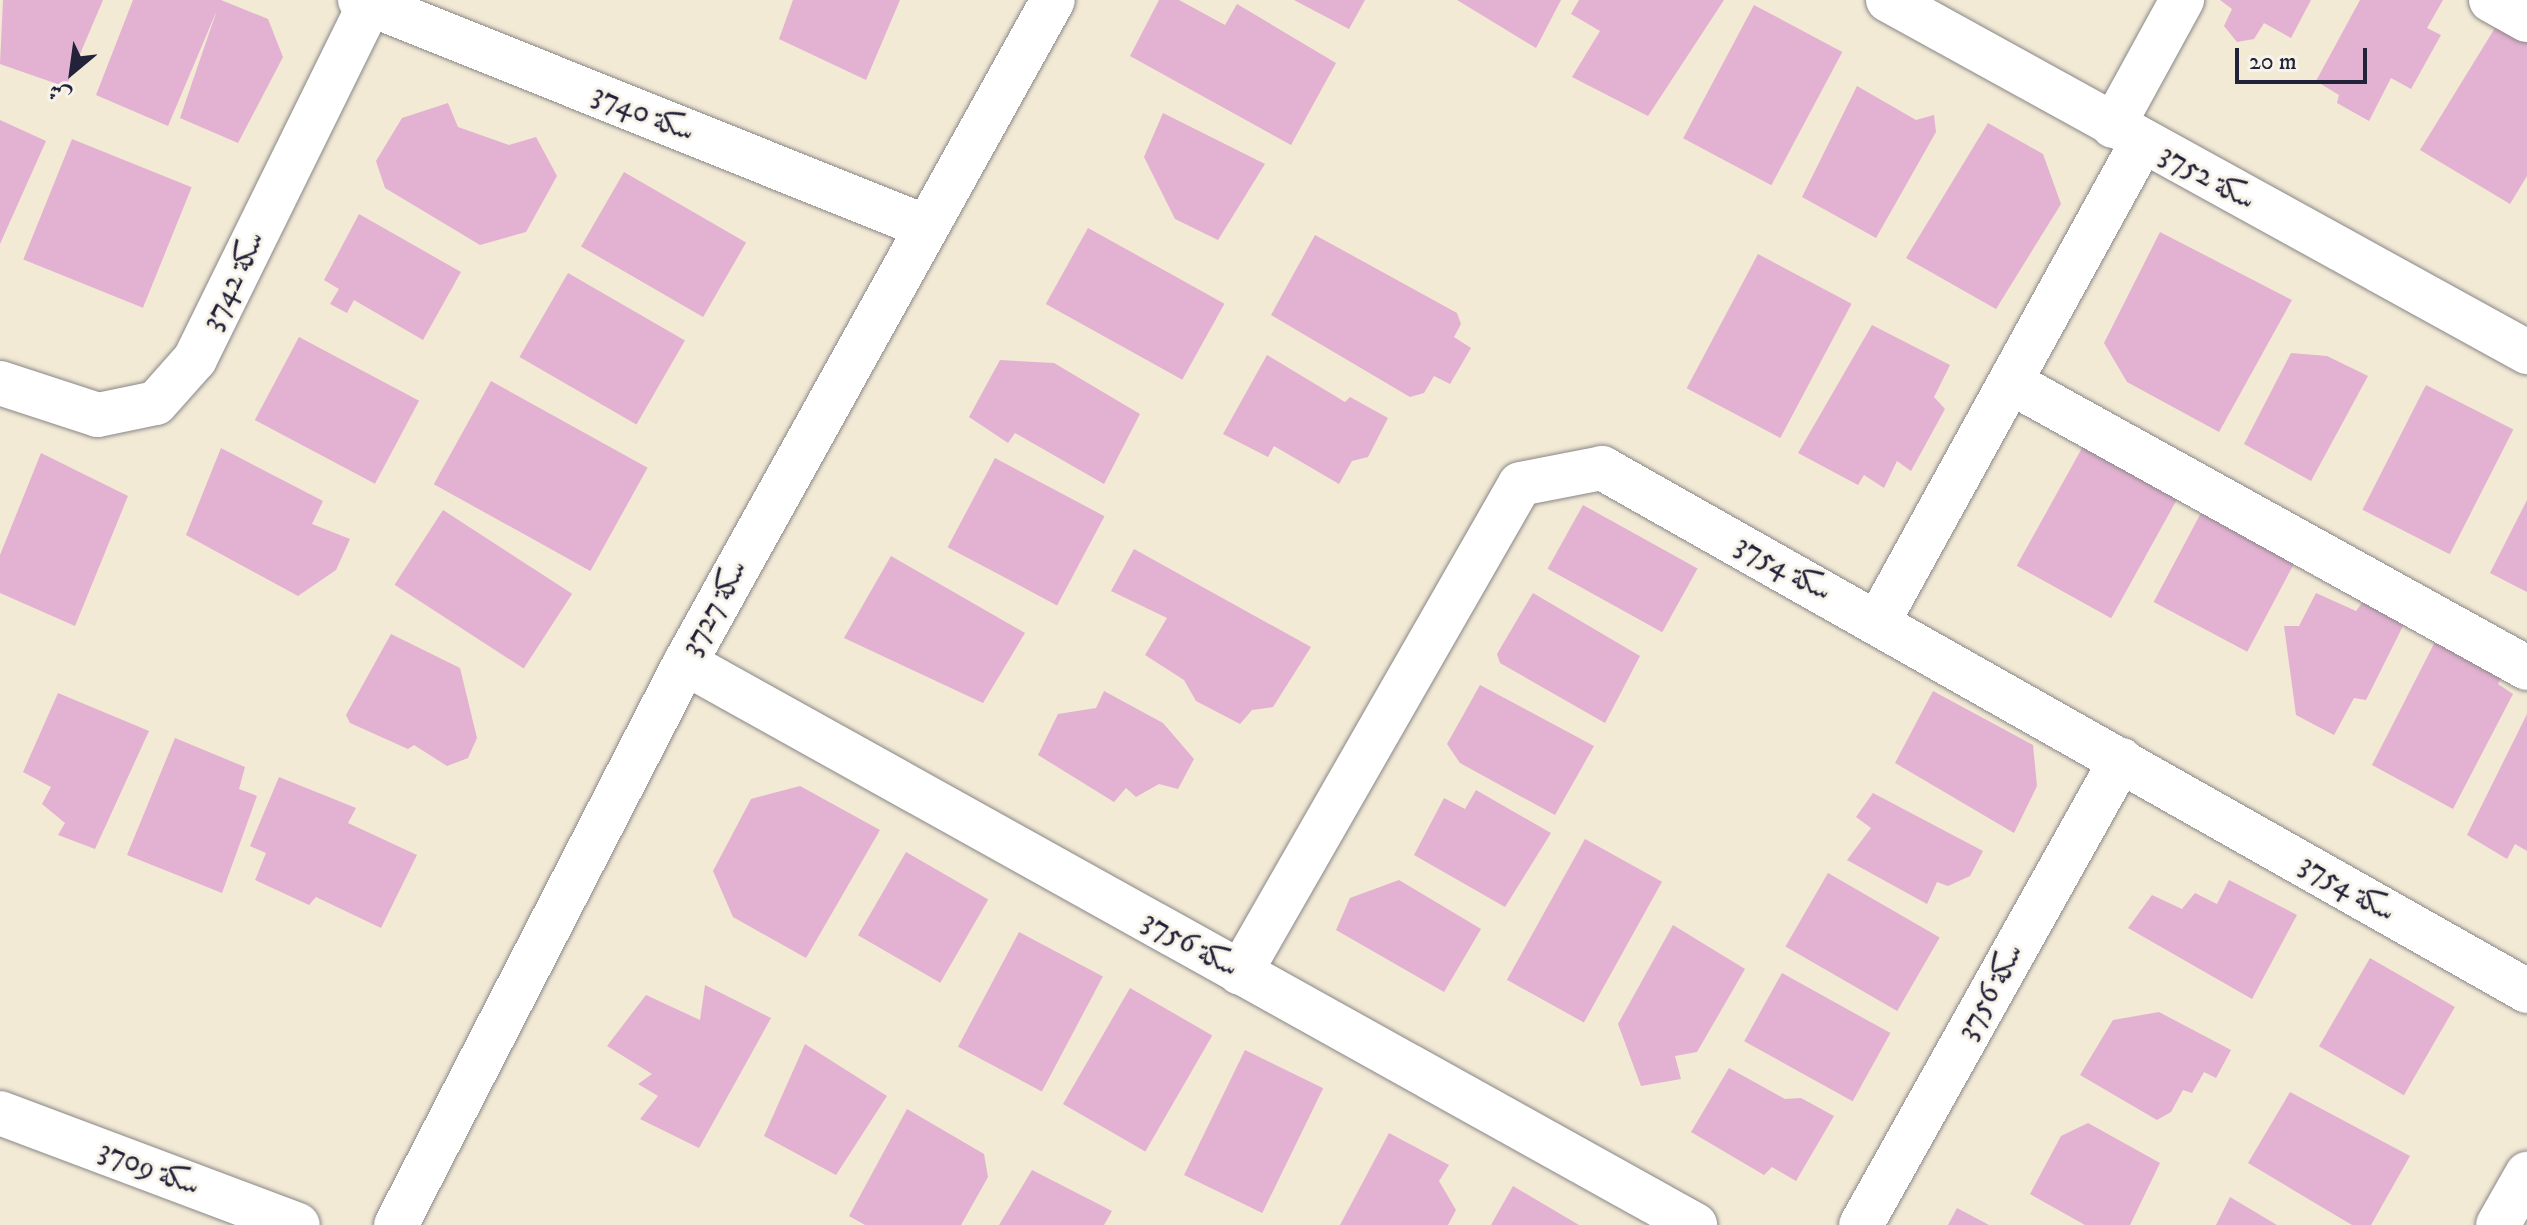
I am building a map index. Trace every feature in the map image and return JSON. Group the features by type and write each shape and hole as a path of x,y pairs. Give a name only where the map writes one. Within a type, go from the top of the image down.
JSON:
{"street":[{"name":"سكة 3727","path":"396,1225 685,663 1053,0"},
{"name":"سكة 3752","path":"1888,0 2527,352"},
{"path":"1878,622 2010,382 2127,134 2182,0"},
{"path":"2491,0 2527,20"},
{"name":"سكة 3740","path":"365,2 926,227"},
{"name":"سكة 3742","path":"0,383 98,415 156,403 195,359 365,2"},
{"path":"2010,382 2527,668"},
{"name":"سكة 3754","path":"1240,973 1520,484 1602,468 2527,991"},
{"name":"سكة 3756","path":"685,663 1695,1225"},
{"name":"سكة 3756","path":"1861,1225 2121,760"},
{"name":"سكة 3709","path":"0,1113 298,1225"},
{"path":"2498,1225 2527,1174"}],"building":[{"path":"3,0 103,0 66,87 0,64"},
{"path":"133,0 221,0 268,19 283,57 238,143 180,118 217,10 168,126 96,95"},
{"path":"793,0 900,0 866,80 779,39"},
{"path":"1159,0 1179,0 1225,25 1237,4 1336,63 1291,145 1130,56"},
{"path":"1294,0 1365,0 1349,29"},
{"path":"1457,0 1561,0 1536,48"},
{"path":"1579,0 1724,0 1648,116 1572,77 1600,31 1571,14"},
{"path":"2220,0 2311,0 2291,38 2264,23 2254,39 2237,42 2224,26 2232,9"},
{"path":"2360,0 2443,0 2427,28 2441,35 2411,89 2391,78 2369,121 2337,103 2339,95 2316,81"},
{"path":"1754,5 1842,52 1771,185 1683,138"},
{"path":"2498,23 2527,39 2527,176 2510,204 2420,150"},
{"path":"1857,86 1916,120 1934,115 1936,132 1876,238 1802,197"},
{"path":"448,103 458,127 509,145 536,137 557,176 526,232 480,245 385,188 376,161 402,118"},
{"path":"1163,113 1265,164 1218,240 1175,219 1144,157"},
{"path":"0,120 46,141 0,244"},
{"path":"1988,123 2043,154 2061,204 1996,309 1906,258"},
{"path":"72,139 192,187 143,308 23,260"},
{"path":"624,172 746,242 703,317 581,246"},
{"path":"359,214 461,272 423,340 354,300 347,313 330,304 339,289 324,280"},
{"path":"1088,228 1224,304 1182,380 1046,304"},
{"path":"2160,232 2292,300 2219,432 2127,382 2104,343"},
{"path":"1315,235 1457,313 1461,324 1454,337 1471,348 1450,384 1434,376 1424,393 1410,397 1271,315"},
{"path":"1758,254 1852,304 1780,438 1687,388"},
{"path":"568,273 685,340 636,425 520,357"},
{"path":"1872,325 1950,365 1934,397 1945,409 1911,471 1897,461 1884,488 1864,475 1858,485 1798,453"},
{"path":"299,337 419,401 375,484 255,420"},
{"path":"2291,353 2327,356 2368,376 2311,481 2244,444"},
{"path":"1267,355 1345,402 1350,397 1388,418 1368,457 1352,461 1339,484 1274,446 1268,457 1223,434"},
{"path":"1000,360 1054,363 1140,414 1104,484 1015,433 1008,443 969,417"},
{"path":"491,381 648,468 590,571 434,484"},
{"path":"2426,385 2513,429 2450,554 2362,510"},
{"path":"2087,439 2181,491 2111,618 2017,566"},
{"path":"221,448 323,501 312,524 350,539 336,570 298,596 186,535"},
{"path":"41,453 128,496 75,626 0,593 0,555"},
{"path":"995,458 1104,516 1057,605 948,547"},
{"path":"2210,496 2304,546 2247,652 2154,602"},
{"path":"2527,500 2527,592 2490,573"},
{"path":"1583,505 1698,569 1662,632 1548,569"},
{"path":"443,510 572,594 524,669 395,585"},
{"path":"1134,549 1311,647 1273,707 1252,710 1240,724 1196,701 1184,680 1145,655 1167,618 1111,591"},
{"path":"891,556 1025,633 983,703 844,638"},
{"path":"1533,593 1640,656 1605,723 1500,663 1497,654"},
{"path":"2316,593 2356,611 2368,595 2408,616 2366,700 2354,698 2334,735 2296,715 2284,626 2299,626"},
{"path":"391,634 460,668 477,738 468,758 447,766 414,745 408,749 350,723 346,715"},
{"path":"2438,636 2505,670 2498,684 2513,694 2453,809 2372,765"},
{"path":"1480,685 1594,746 1555,815 1460,763 1447,744"},
{"path":"1104,691 1163,723 1194,759 1178,789 1159,784 1136,797 1126,788 1114,802 1038,755 1058,714 1096,708"},
{"path":"1933,691 2033,745 2037,786 2014,833 1895,763"},
{"path":"58,693 149,731 95,849 58,835 65,823 42,804 51,787 23,772"},
{"path":"2527,714 2527,851 2515,844 2507,859 2467,835"},
{"path":"175,738 245,767 239,789 257,796 222,893 127,855"},
{"path":"279,777 356,808 348,823 417,855 381,928 316,897 309,905 255,880 266,853 250,846"},
{"path":"800,786 880,830 806,958 733,917 713,871 751,799"},
{"path":"1476,790 1551,833 1505,907 1414,855 1444,798 1465,809"},
{"path":"1873,793 1983,851 1970,876 1948,886 1937,882 1927,904 1847,860 1871,828 1856,817"},
{"path":"1585,839 1662,882 1584,1022 1507,980"},
{"path":"906,852 988,900 940,983 858,935"},
{"path":"1828,873 1940,938 1897,1011 1786,947"},
{"path":"1399,880 1481,929 1444,992 1336,930 1350,898"},
{"path":"2229,880 2297,915 2252,999 2128,928 2152,895 2182,909 2195,893 2217,904"},
{"path":"1673,925 1745,969 1697,1052 1675,1056 1681,1079 1641,1086 1618,1024"},
{"path":"1019,932 1103,977 1042,1091 958,1047"},
{"path":"2370,958 2455,1007 2404,1095 2319,1046"},
{"path":"1782,973 1890,1033 1853,1101 1744,1041"},
{"path":"705,985 771,1018 699,1148 640,1119 658,1096 638,1084 652,1074 607,1046 646,995 700,1020"},
{"path":"1130,988 1212,1036 1145,1152 1063,1104"},
{"path":"2159,1012 2231,1050 2216,1078 2204,1072 2192,1093 2183,1090 2171,1112 2157,1120 2080,1075 2113,1020"},
{"path":"805,1044 887,1096 836,1175 764,1136"},
{"path":"1245,1050 1323,1088 1262,1213 1184,1175"},
{"path":"1729,1068 1785,1099 1801,1098 1834,1116 1796,1181 1772,1167 1764,1175 1691,1132"},
{"path":"2290,1092 2410,1156 2371,1225 2352,1225 2248,1163"},
{"path":"907,1109 984,1154 988,1177 961,1225 865,1225 849,1216"},
{"path":"2088,1123 2160,1163 2130,1225 2085,1225 2030,1194 2061,1136"},
{"path":"1389,1133 1449,1165 1439,1181 1456,1210 1448,1225 1340,1225"},
{"path":"1032,1170 1112,1211 1104,1225 999,1225"},
{"path":"1513,1186 1579,1225 1491,1225"},
{"path":"2230,1197 2277,1225 2216,1225"},
{"path":"1957,1208 1989,1225 1948,1225"}]}
